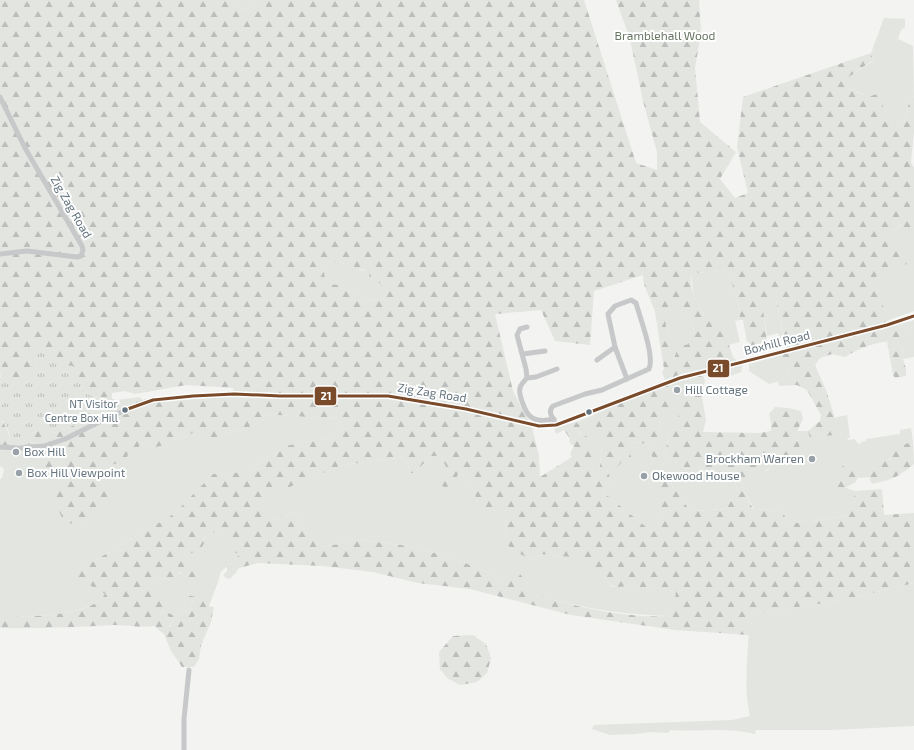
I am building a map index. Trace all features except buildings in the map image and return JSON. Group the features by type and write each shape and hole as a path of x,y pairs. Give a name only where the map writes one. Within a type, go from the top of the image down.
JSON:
{"street":[{"name":"Zig Zag Road","path":"0,97 25,148 83,250 81,256 77,257 27,252 0,254"},
{"path":"556,425 550,412 550,409 553,406 585,394 602,390 649,370 651,365 648,344 636,303 631,300 615,306 608,314 615,347 627,379"},
{"name":"Boxhill Road","path":"556,425 680,378 887,325 914,316"},
{"path":"527,327 520,329 518,335 527,378"},
{"path":"597,360 615,347"},
{"path":"522,354 545,350"},
{"path":"554,420 538,420 531,417 527,412 519,392 520,387 527,378 536,377 557,369"},
{"name":"Zig Zag Road","path":"0,446 35,447 49,445 142,403 152,400 234,394 288,396 388,396 466,409 539,426 556,425"},
{"path":"184,750 184,719 189,670"}],"green space":[{"name":"Bramblehall Wood","path":"0,0 236,0 242,11 253,7 256,0 584,0 636,163 657,170 657,152 643,101 630,39 616,0 699,0 701,33 695,68 700,122 736,152 720,179 735,198 748,193 737,147 743,97 871,53 873,60 843,81 846,87 868,97 883,92 883,119 892,124 903,127 911,95 914,97 914,131 911,162 914,168 914,237 906,233 902,225 890,231 907,264 876,276 888,327 901,324 907,335 906,339 902,342 906,376 895,378 893,375 887,341 855,351 845,357 832,354 820,358 815,365 826,390 834,415 834,435 810,438 808,431 820,421 821,415 807,390 797,385 779,386 778,381 790,378 781,355 787,350 776,300 766,301 763,309 768,351 751,355 743,320 740,320 739,305 728,271 691,273 692,291 699,307 706,318 720,318 733,357 742,365 741,372 731,376 717,379 703,374 705,382 701,392 706,420 703,432 759,433 771,431 769,414 775,407 801,411 803,419 797,431 800,449 795,453 790,461 774,462 765,471 741,482 753,509 782,511 789,524 847,516 856,491 882,489 884,515 914,513 914,583 839,601 749,614 749,635 675,630 571,615 470,589 418,583 373,572 323,566 258,563 239,568 230,579 223,575 227,571 227,567 239,555 233,552 232,549 235,547 242,547 240,541 226,541 218,532 210,533 203,539 204,543 201,549 182,557 182,561 185,566 178,574 170,580 163,578 156,579 153,587 164,606 162,610 173,615 183,614 190,610 193,601 188,599 189,596 204,600 207,606 214,607 211,622 201,645 199,659 194,667 182,667 171,651 164,634 154,626 144,627 114,625 0,628 0,617 25,617 57,614 87,607 98,602 105,594 78,578 77,571 174,514 213,474 246,472 285,446 339,435 338,419 264,414 265,419 249,427 227,433 220,438 211,440 203,438 202,432 195,431 188,436 172,439 165,445 156,447 144,443 140,444 137,451 128,454 126,462 107,465 100,469 100,477 112,487 102,509 91,518 84,521 67,524 62,518 52,493 52,475 37,472 36,459 42,454 41,446 35,446 30,440 30,434 44,430 56,433 99,414 107,413 99,407 98,398 82,392 81,380 32,366 5,392 5,400 3,404 0,405","holes":["324,261 338,262 348,265 349,261 353,262 354,267 369,272 370,279 376,279 383,287 383,297 373,301 366,299 358,291 342,290 338,285 330,284 325,277 322,266","643,275 643,279 655,312 673,308 677,312 688,315 694,330 687,345 679,344 674,359 671,355 665,320 662,318 657,324 664,369 662,372 665,380 687,372 693,387 680,397 676,429 669,432 665,455 683,467 698,467 726,478 734,478 737,490 726,509 690,511 670,482 659,482 657,496 663,522 651,531 603,492 612,485 607,469 613,469 617,467 623,459 631,457 627,443 636,442 646,444 653,458 658,458 659,454 654,445 663,438 660,425 663,414 670,409 670,384 621,402 591,416 596,427 596,438 602,443 600,467 596,482 590,474 595,462 596,445 586,436 580,436 577,429 580,426 576,422 554,428 556,434 564,430 569,437 570,443 574,446 570,453 572,457 540,477 539,456 532,427 513,391 495,314 541,310 555,341 590,345 594,291","186,385 233,388 234,393 143,401 140,397 117,400 112,399 112,393 125,391 135,394","431,456 441,456 448,471 440,474 437,482 444,487 453,486 458,474 465,476 472,487 480,509 494,512 500,506 504,515 508,545 512,549 532,560 541,554 581,558 611,585 618,587 632,586 676,591 673,616 637,616 619,614 532,594 532,589 520,574 512,574 502,580 483,570 447,556 401,545 360,540 323,547 304,530 295,513 274,519 256,501 342,465 405,457 411,473 416,473 417,470","162,611 174,621 169,627 157,617","197,614 200,616 202,621 193,633 186,631 182,627"]},
{"path":"236,0 256,0 253,7 242,11"},
{"path":"884,18 905,19 905,27 901,30 898,39 913,46 914,97 911,95 903,127 894,125 884,120 866,96 846,87 842,81 873,61 871,53"},
{"path":"914,220 914,311 886,321 876,276 886,271 890,231"},
{"path":"324,261 338,262 347,265 349,261 353,262 360,270 369,272 384,287 383,297 373,301 363,297 358,291 342,290 338,285 330,284 325,277 322,266"},
{"path":"728,271 739,305 740,320 735,321 740,342 728,345 720,318 706,318 694,299 691,273"},
{"path":"766,300 776,300 784,338 780,339 778,333 767,336 763,309"},
{"path":"673,308 677,312 688,315 692,322 693,328 693,334 688,344 674,359 671,355 667,330 659,321 657,324 655,312"},
{"path":"914,320 914,357 903,359 902,342 907,335 901,324"},
{"path":"50,349 56,361 62,360 66,365 73,366 81,380 82,392 98,398 99,407 108,410 107,413 99,414 56,433 43,431 33,432 30,434 30,440 34,445 8,445 10,442 9,433 6,425 0,418 0,405 3,404 5,396 1,384 5,377 18,380 32,366 33,352"},
{"path":"781,355 790,378 769,384 749,371 749,364"},
{"path":"690,377 693,387 687,392 676,429 669,432 665,455 683,467 698,467 726,478 734,478 737,490 726,509 690,511 670,482 657,496 663,522 651,531 603,492 612,485 607,469 627,443 636,442 646,444 653,458 659,454 654,445 663,438 660,425 662,414 670,409 670,384"},
{"path":"264,414 338,419 339,435 285,446 246,472 213,474 174,514 77,571 106,594 98,602 86,607 57,614 26,617 0,617 0,479 2,478 4,469 0,466 0,448 20,450 41,449 44,474 52,475 52,493 67,524 87,520 100,477 100,469 107,465 126,461 128,454 140,444 144,443 156,447 165,445 172,439 188,436 195,431 220,438 227,433 249,427 265,419"},
{"path":"847,415 850,438 847,438 848,440 855,439 858,444 861,444 861,442 866,441 866,439 900,434 900,430 911,428 913,443 909,443 893,458 873,466 869,477 857,478 858,475 838,474 844,486 856,491 847,516 789,524 782,511 754,509 743,489 741,482 768,470 774,462 790,461 795,453 800,449 797,431 808,431 810,438 834,435 834,418"},
{"path":"591,416 596,427 596,438 602,442 600,467 596,482 590,474 595,462 577,429 579,426 576,422"},
{"path":"0,418 6,426 8,432 10,442 8,445 0,445"},
{"path":"913,443 914,464 904,472 894,477 872,484 869,477 873,466 884,460 891,460 892,453 897,450 902,451 902,445"},
{"path":"431,456 441,456 448,471 465,476 472,487 480,509 500,505 503,510 505,520 508,545 515,551 532,560 541,554 582,558 608,581 611,586 632,586 677,591 673,616 601,610 550,599 532,594 532,589 520,574 512,574 502,580 483,570 447,556 401,545 360,540 323,547 304,530 295,513 274,519 255,501 342,465 405,457 409,469 417,470"},
{"path":"846,465 856,467 858,475 856,482 845,488 841,493 836,490 840,482 838,474 839,468"},
{"path":"218,532 226,541 240,541 242,547 234,560 221,571 209,606 207,606 204,600 189,596 193,600 190,610 184,614 173,615 162,610 153,587 156,579 163,578 170,580 181,573 182,557 190,553 210,533"},
{"path":"191,571 196,572 197,577 195,581 196,584 192,591 192,588 187,585 185,579"},
{"path":"914,583 914,726 831,730 756,730 755,734 724,730 671,730 668,733 650,732 610,735 592,729 594,725 732,720 750,716 746,678 749,614 839,601"},
{"path":"162,611 174,621 168,627 157,617"},
{"path":"197,614 203,621 193,633 186,631 182,627"},
{"path":"473,635 486,644 491,658 487,673 477,682 460,685 447,678 440,669 439,652 453,636"}],"transit line":[{"name":"21","path":"125,410 153,400 193,396 234,394 280,396 388,396 466,409 539,426 556,425 680,378 887,325 914,316"}],"place":[{"name":"Hill Cottage","path":"677,390"},
{"name":"NT Visitor Centre Box Hill","path":"125,410"},
{"name":"Box Hill","path":"16,452"},
{"name":"Brockham Warren","path":"812,459"},
{"name":"Box Hill Viewpoint","path":"19,473"},
{"name":"Okewood House","path":"644,476"}]}
